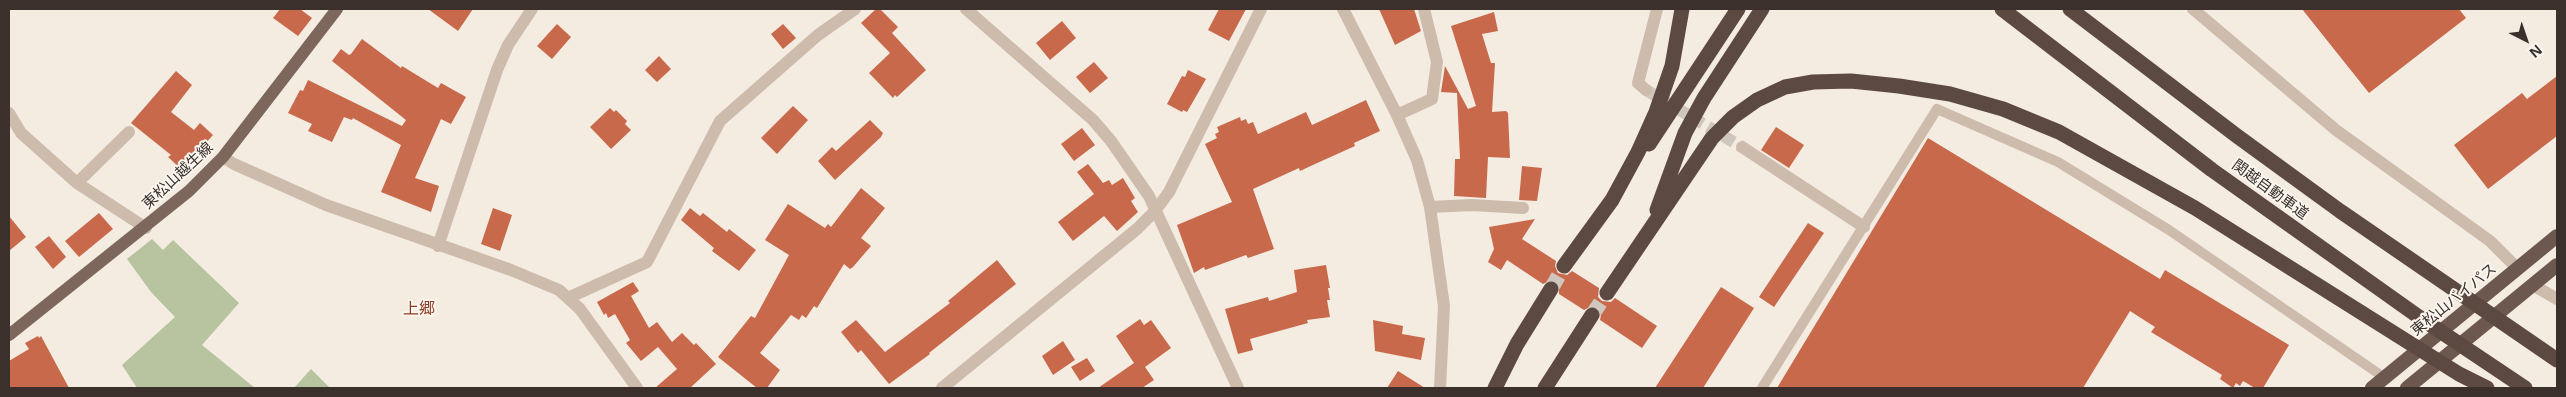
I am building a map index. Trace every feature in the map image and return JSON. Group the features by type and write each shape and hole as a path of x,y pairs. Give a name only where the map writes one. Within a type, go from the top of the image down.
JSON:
{"highway":[{"path":"1612,200 1638,152 1656,112 1672,66 1682,9"},
{"path":"1564,266 1612,200 1738,9"},
{"path":"1650,230 1685,133 1704,98 1762,9"},
{"name":"関越自動車道","path":"2002,9 2212,170 2419,318 2525,388"},
{"name":"関越自動車道","path":"2070,9 2237,136 2453,291 2557,360"},
{"path":"2084,9 2237,136"},
{"path":"1607,293 1712,138 1733,117 1757,100 1785,87 1813,82 1851,81 1899,86 1950,94 2003,109 2059,132 2195,208 2459,374 2487,388"},
{"name":"東松山バイパス","path":"2372,388 2557,236"},
{"path":"2407,388 2557,265"},
{"path":"1497,385 1551,288"},
{"path":"1545,388 1592,315"}],"main road":[{"name":"東松山越生線","path":"9,335 146,228 189,191 223,157 337,9"}],"street":[{"path":"438,246 497,70 508,45 532,9"},
{"path":"570,297 647,262 720,121 818,35 855,9"},
{"path":"966,9 1093,120 1111,140 1148,196 1238,388"},
{"path":"942,388 1130,235 1155,211 1169,192 1261,9"},
{"path":"1343,9 1397,115 1417,160 1430,207 1444,306 1440,388"},
{"path":"1397,115 1432,99 1437,62 1424,9"},
{"path":"1646,90 1638,83 1657,9"},
{"path":"2193,9 2336,130 2490,241 2518,269"},
{"path":"9,114 21,133 78,183 146,228"},
{"path":"78,183 129,132"},
{"path":"1742,147 1864,227"},
{"path":"223,157 234,164 326,205 549,285 570,297 637,388"},
{"path":"1430,207 1472,205 1523,208"},
{"path":"2533,285 2557,299"}],"lane":[{"path":"1762,388 1937,109 2058,162 2075,172 2169,230 2385,378"}],"green space":[{"path":"152,239 163,250 173,240 239,303 202,345 255,388 137,388 122,365 175,317 151,292 127,259"},
{"path":"311,369 330,388 294,388"}],"building":[{"path":"280,9 300,9 312,18 298,36 273,18"},
{"path":"428,9 473,9 458,31"},
{"path":"876,9 880,9 898,27 892,33 926,70 897,97 895,95 893,98 869,73 890,53 861,23"},
{"path":"1219,9 1246,9 1229,41 1208,30"},
{"path":"1379,9 1414,9 1421,31 1395,45"},
{"path":"2302,9 2459,9 2466,18 2369,93"},
{"path":"1494,12 1498,31 1482,34 1491,63 1495,63 1492,112 1506,111 1508,113 1510,158 1488,157 1486,198 1454,196 1455,159 1460,159 1457,93 1441,92 1445,66 1468,109 1476,106 1451,26"},
{"path":"1062,21 1076,38 1050,60 1036,43"},
{"path":"557,24 571,37 552,59 537,46"},
{"path":"783,24 796,38 783,49 771,34"},
{"path":"362,39 401,68 402,66 438,88 441,83 466,97 451,124 441,119 415,178 439,186 431,212 381,192 401,145 353,118 352,120 344,117 332,142 308,131 312,124 288,113 300,90 303,91 308,80 402,126 406,120 332,61 341,49 349,55 351,54"},
{"path":"659,56 671,69 657,82 645,70"},
{"path":"1094,62 1108,78 1090,93 1076,77"},
{"path":"1188,70 1206,79 1187,112 1183,110 1182,112 1167,104 1182,76 1185,77"},
{"path":"176,71 192,85 171,112 194,130 200,123 213,135 182,170 168,157 171,155 131,123"},
{"path":"2557,76 2557,136 2488,189 2454,145 2522,93 2527,99"},
{"path":"1366,100 1380,131 1354,143 1355,146 1300,171 1299,168 1253,189 1274,249 1248,258 1246,255 1205,270 1204,267 1194,273 1177,225 1232,202 1205,144 1217,138 1215,134 1219,132 1217,127 1240,117 1241,121 1246,119 1248,124 1253,122 1258,134 1306,112 1312,125"},
{"path":"793,106 808,120 777,154 761,138"},
{"path":"610,108 614,112 616,110 627,121 625,124 631,130 611,149 590,127"},
{"path":"870,120 883,133 881,137 835,180 818,161 832,147 836,151"},
{"path":"1776,127 1804,145 1789,168 1761,150"},
{"path":"1082,128 1095,145 1074,161 1061,144"},
{"path":"1928,138 2160,279 2165,270 2289,345 2263,388 2255,388 2243,381 2240,386 2236,383 2233,388 2220,379 2222,375 2151,332 2155,327 2130,311 2083,388 1777,388"},
{"path":"1088,164 1103,183 1109,180 1112,185 1123,178 1135,198 1131,201 1138,212 1117,231 1104,216 1073,241 1058,222 1094,194 1077,172"},
{"path":"1522,166 1542,168 1537,201 1519,200"},
{"path":"861,188 885,208 861,238 871,246 850,269 844,264 817,308 814,306 806,318 802,315 799,320 791,315 760,353 780,370 767,388 757,388 718,357 751,316 755,318 789,255 765,240 788,204 825,228 828,224 831,227"},
{"path":"493,208 512,215 500,251 481,244"},
{"path":"690,208 700,216 703,213 727,232 729,229 756,250 739,271 712,251 714,248 681,220"},
{"path":"99,213 113,229 79,257 65,241"},
{"path":"9,216 26,237 9,251"},
{"path":"1535,219 1522,239 1556,261 1555,266 1558,273 1567,275 1572,271 1599,288 1598,297 1602,301 1611,302 1615,298 1657,326 1642,348 1600,320 1601,315 1597,307 1592,306 1584,310 1559,294 1559,285 1555,281 1551,280 1543,284 1507,260 1501,270 1488,262 1494,249 1489,227"},
{"path":"1808,223 1824,233 1774,307 1759,297"},
{"path":"49,236 66,257 53,269 35,247"},
{"path":"997,260 1016,284 930,354 889,384 861,350 858,353 841,332 856,320 885,352 950,303 948,301"},
{"path":"1326,265 1330,288 1328,288 1330,300 1327,300 1330,317 1307,320 1308,323 1250,339 1253,350 1238,354 1225,309 1268,297 1269,301 1297,292 1294,270"},
{"path":"633,282 639,291 631,296 649,328 657,322 672,342 682,333 694,345 696,343 716,364 690,388 655,388 677,369 658,347 641,361 626,343 630,340 615,314 608,318 606,313 604,315 597,302"},
{"path":"1721,287 1754,308 1703,388 1655,388"},
{"path":"1140,319 1144,325 1151,320 1171,348 1145,367 1154,380 1142,388 1098,388 1134,363 1116,336"},
{"path":"1373,320 1403,326 1402,334 1425,338 1421,360 1375,351"},
{"path":"38,336 39,338 41,336 69,388 9,388 9,361 29,349 25,343"},
{"path":"1063,341 1075,360 1053,375 1042,356"},
{"path":"1087,358 1095,371 1080,381 1071,367"},
{"path":"1398,371 1425,388 1387,388"}],"tunnel":[{"path":"1646,90 1742,147"},
{"path":"1551,289 1564,266"},
{"path":"1592,315 1607,293"}],"district":[{"name":"上郷","path":"419,309"}]}
